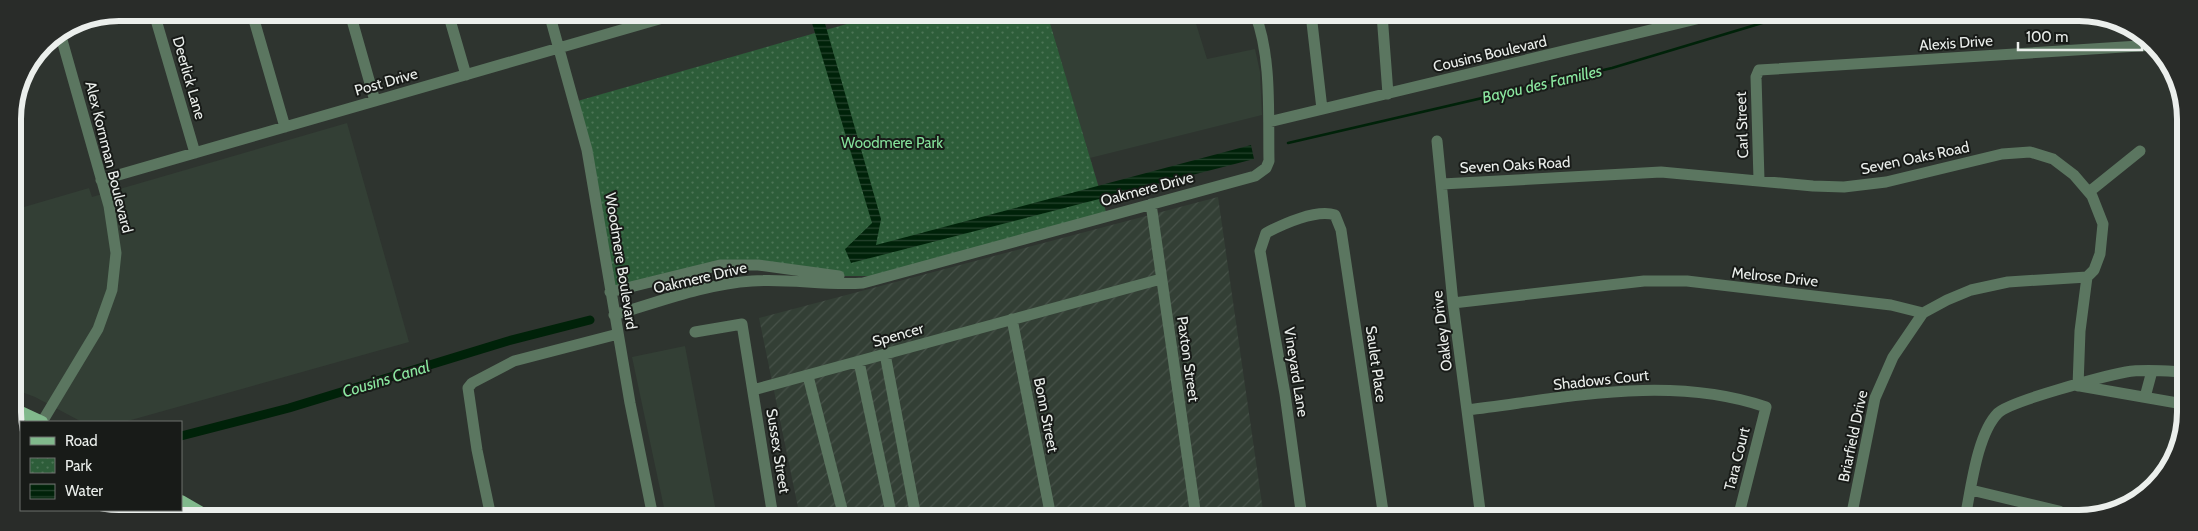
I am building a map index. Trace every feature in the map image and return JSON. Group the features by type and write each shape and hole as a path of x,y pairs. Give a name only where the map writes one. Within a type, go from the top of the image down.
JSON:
{"main road":[{"path":"21,412 40,421"},
{"path":"182,502 197,510"}],"street":[{"name":"Deerlick Lane","path":"157,21 195,153"},
{"path":"254,21 285,127"},
{"path":"352,21 375,101"},
{"path":"450,21 466,75"},
{"name":"Woodmere Boulevard","path":"551,21 587,150 614,315 652,510"},
{"name":"Post Drive","path":"101,180 559,48 639,21"},
{"name":"Oakmere Drive","path":"614,315 736,282 754,280 852,284 1151,204 1262,172 1269,161 1268,122 1263,53 1256,21"},
{"path":"1312,21 1322,109"},
{"path":"1383,21 1388,94"},
{"path":"1668,21 1668,27"},
{"name":"Cousins Boulevard","path":"1268,122 1691,21"},
{"name":"Alex Kornman Boulevard","path":"43,421 91,342 112,290 116,253 114,231 62,40"},
{"name":"Alexis Drive","path":"1759,70 2138,41"},
{"name":"Carl Street","path":"1759,70 1756,78 1759,180"},
{"name":"Oakley Drive","path":"1437,141 1453,303 1479,510"},
{"path":"2089,192 2140,151"},
{"name":"Seven Oaks Road","path":"1442,184 1661,172 1813,186 1844,187 1886,182 2002,154 2030,152 2053,159 2074,175 2089,192 2103,224 2100,254 2094,270 2087,277 2080,331 2078,386"},
{"name":"Paxton Street","path":"1151,204 1195,510"},
{"name":"Saulet Place","path":"1266,233 1288,222 1328,213 1335,215 1341,230 1383,510"},
{"name":"Vineyard Lane","path":"1266,233 1260,251 1285,394 1301,510"},
{"name":"Oakmere Drive","path":"610,292 696,270 738,264 780,268 827,276 883,276"},
{"path":"695,292 690,291 687,284 696,270"},
{"path":"1923,313 1971,290 2008,282 2087,277"},
{"name":"Spencer","path":"753,390 1161,279"},
{"name":"Melrose Drive","path":"1453,303 1644,281 1687,281 1891,305 1923,313"},
{"name":"Briarfield Drive","path":"1853,510 1875,398 1893,357 1923,313"},
{"name":"Bonn Street","path":"1012,320 1051,510"},
{"path":"695,332 742,324 753,390"},
{"path":"490,510 477,450 468,388 472,383 514,361 618,334"},
{"path":"885,354 915,510"},
{"path":"859,362 891,510"},
{"path":"2145,397 2152,371"},
{"path":"1967,510 1977,457 1988,429 1998,412 2033,397 2128,372 2177,372"},
{"path":"808,376 842,510"},
{"path":"2078,386 2177,403"},
{"name":"Sussex Street","path":"753,390 772,510"},
{"name":"Shadows Court","path":"1467,410 1638,390 1683,391 1746,400 1766,407"},
{"name":"Tara Court","path":"1740,510 1766,407"},
{"path":"1971,490 2055,510"}],"shaded area":[{"path":"1049,21 1195,21 1207,59 1255,49 1260,72 1262,115 1090,158"},
{"path":"347,123 409,342 128,421 80,421 21,392 21,198 24,207 89,188 92,197"},
{"path":"1218,197 1263,510 799,510 759,318"},
{"path":"685,346 716,510 665,510 632,357"}],"green space":[{"name":"Woodmere Park","path":"857,21 1049,21 1107,215 883,276 827,276 738,264 610,292 574,102"}],"water":[{"path":"811,21 824,21 881,219 876,245 1251,145 1254,159 851,263 845,249 872,223"}],"waterway":[{"name":"Bayou des Familles","path":"1288,143 1612,68 1769,21"},
{"name":"Cousins Canal","path":"182,436 289,408 508,341 590,320"}]}
